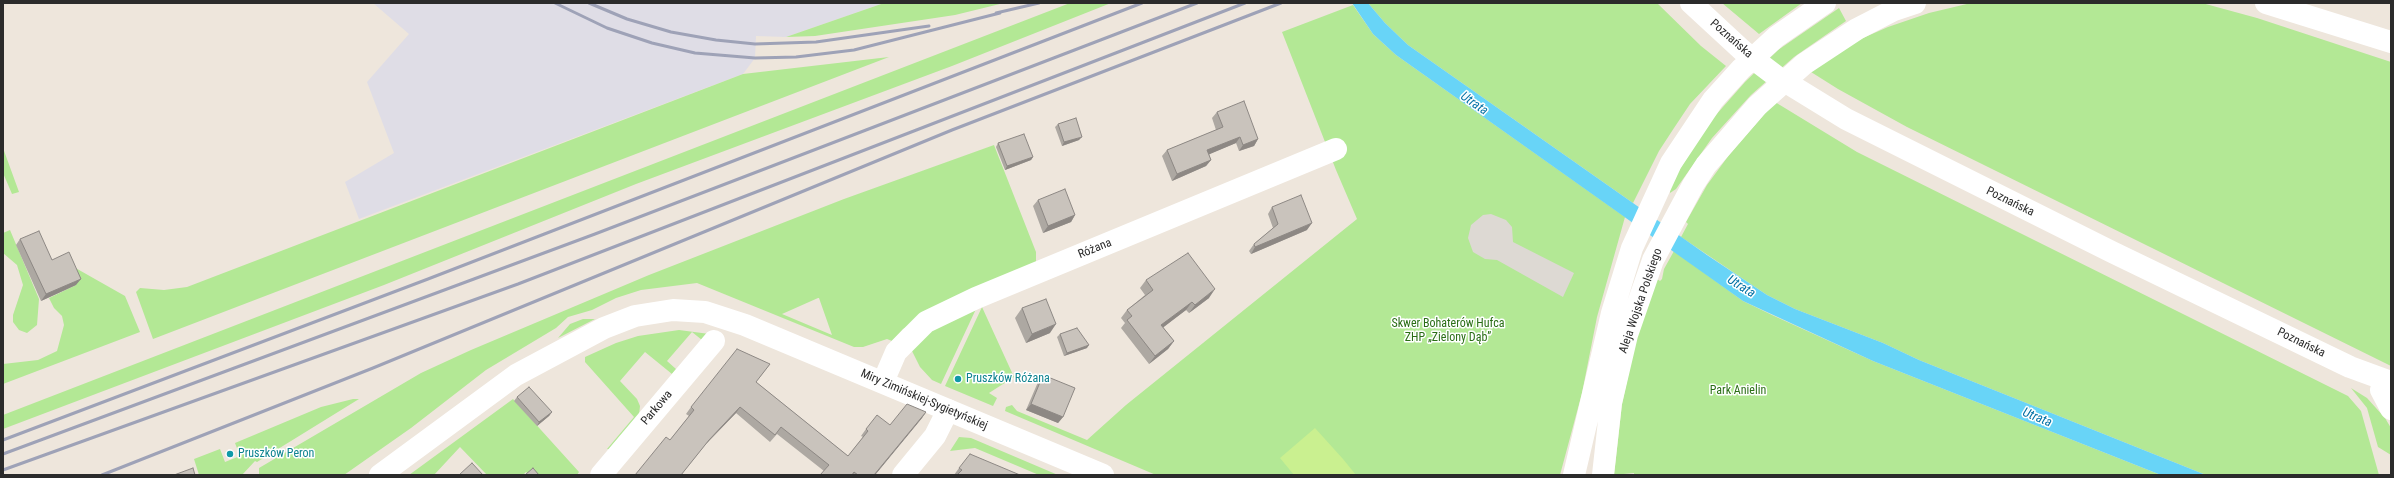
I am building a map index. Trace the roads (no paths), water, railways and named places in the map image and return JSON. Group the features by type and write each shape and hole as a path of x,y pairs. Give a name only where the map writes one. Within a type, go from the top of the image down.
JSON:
{"main road":[{"name":"Poznańska","path":"1691,3 1743,51 1776,76 1846,119 1890,142 2350,367 2388,395"},
{"name":"Aleja Wojska Polskiego","path":"1574,475 1612,313 1632,248 1653,199 1680,147 1713,100 1760,51 1802,18 1825,3"},
{"name":"Aleja Wojska Polskiego","path":"1603,475 1611,403 1627,335 1653,260 1674,217 1706,165 1747,117 1780,84 1804,64 1848,34 1894,10 1915,3"},
{"path":"2266,3 2391,42"},
{"name":"Różana","path":"883,382 896,352 926,322 976,298 1336,150"},
{"name":"Miry Zimińskiej-Sygietyńskiej","path":"380,475 516,375 604,328 635,316 673,310 705,312 745,324 1103,475"},
{"name":"Parkowa","path":"601,475 714,341"},
{"path":"903,475 935,436 948,410"}],"water":[{"name":"Utrata","path":"1352,3 1368,3 1385,23 1408,45 1707,255 1767,295 1795,309 1883,343 1919,360 2206,475 2161,475 1873,361 1743,301 1396,55 1373,34"}],"railway":[{"path":"555,3 607,28 652,43 695,53 755,58 796,57 854,50 1000,13"},
{"path":"589,3 627,19 671,32 716,40 755,44 816,42 929,26"},
{"path":"996,13 1039,3"},
{"path":"3,440 428,279 1142,3"},
{"path":"3,454 595,234 1197,3"},
{"path":"3,470 518,284 1245,3"},
{"path":"102,475 373,368 952,130 1281,3"}],"place":[{"name":"Pruszków Różana","path":"958,379"},
{"name":"Pruszków Peron","path":"230,454"}],"park label":[{"name":"Skwer Bohaterów Hufca ZHP „Zielony Dąb”","path":"1448,331"},
{"name":"Park Anielin","path":"1738,391"}]}
